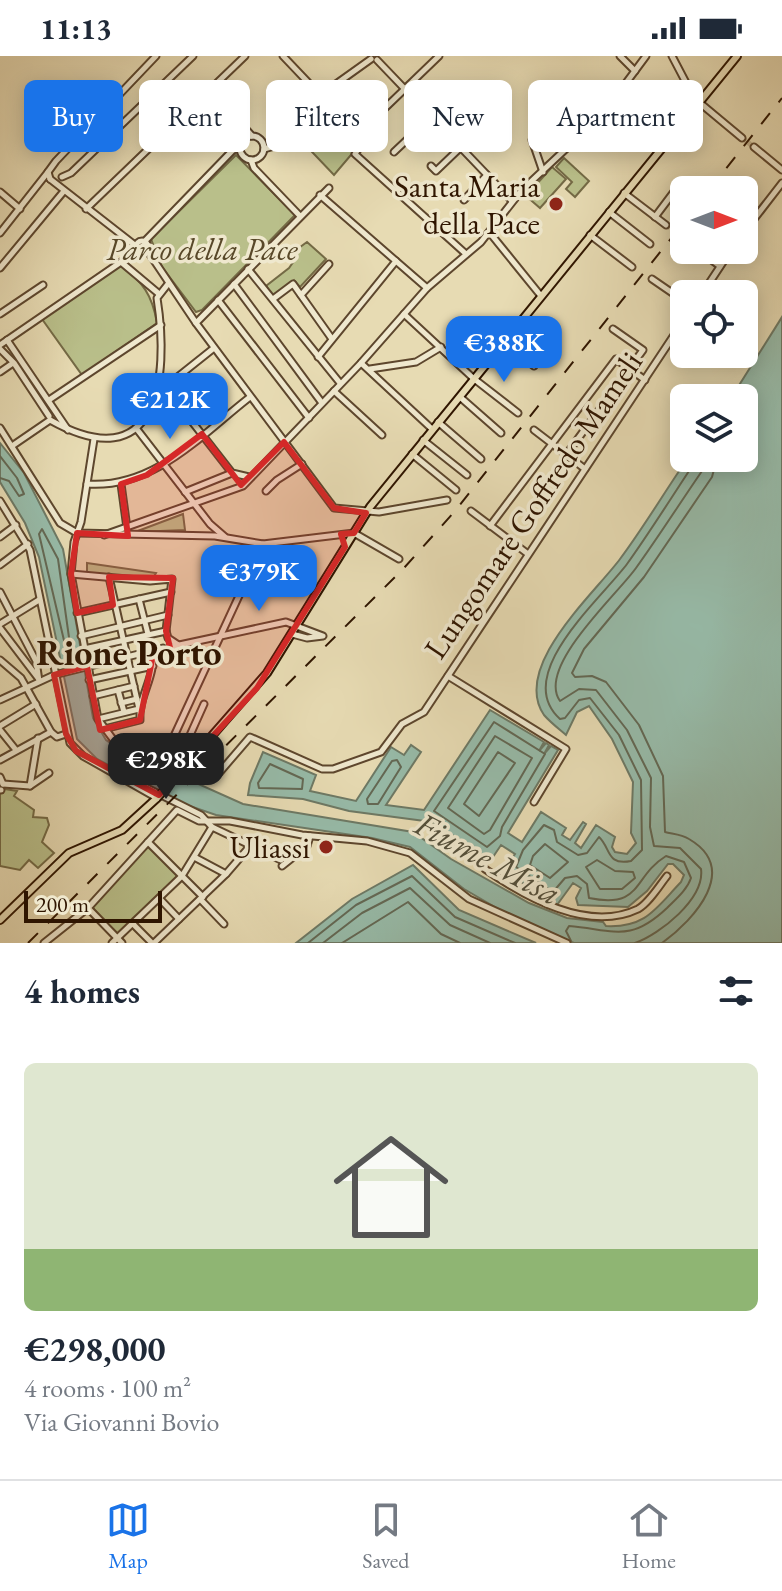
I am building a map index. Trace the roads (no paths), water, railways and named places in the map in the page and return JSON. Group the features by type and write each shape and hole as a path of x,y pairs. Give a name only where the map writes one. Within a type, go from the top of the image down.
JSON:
{"main road":[{"path":"703,96 737,56"},
{"path":"0,920 69,853 122,830 157,798 257,688 366,513 657,152"}],"street":[{"path":"156,56 59,158 56,174 63,189 155,265 334,508 366,513 447,500"},
{"path":"0,233 39,183 56,174 71,173 193,56"},
{"path":"221,80 245,56"},
{"path":"283,56 306,80"},
{"path":"414,80 439,56"},
{"path":"620,56 635,71"},
{"path":"104,535 236,490 309,418 427,288 490,233 513,201 603,114 646,56"},
{"path":"672,56 686,80"},
{"path":"345,80 375,58 404,90 384,109 355,154 466,254"},
{"path":"703,106 742,138"},
{"path":"250,134 259,139 264,149 261,156 251,160"},
{"path":"394,152 404,143"},
{"path":"754,147 782,170"},
{"path":"86,209 146,152"},
{"path":"214,348 162,387 136,428 115,439 94,439 72,433 54,417 0,347 140,250 144,242 231,152"},
{"path":"243,152 300,216"},
{"path":"431,166 436,171 456,152"},
{"path":"466,152 513,201"},
{"path":"536,152 543,172"},
{"path":"464,200 487,175"},
{"path":"758,214 782,183"},
{"path":"196,323 329,188"},
{"path":"0,268 63,189"},
{"path":"0,192 20,209"},
{"path":"624,193 666,225"},
{"path":"320,195 427,288"},
{"path":"655,217 670,197"},
{"path":"609,212 650,244"},
{"path":"490,233 541,296"},
{"path":"590,235 632,267"},
{"path":"318,357 396,261"},
{"path":"121,262 158,293 162,387 232,473"},
{"path":"301,295 329,264"},
{"path":"716,264 720,267"},
{"path":"711,280 722,264"},
{"path":"248,269 340,383"},
{"path":"652,279 670,291"},
{"path":"158,293 168,284"},
{"path":"234,284 322,403"},
{"path":"273,299 293,284 332,339"},
{"path":"0,314 43,285"},
{"path":"218,300 309,418"},
{"path":"404,314 473,378 518,413"},
{"path":"49,400 161,324"},
{"path":"566,455 643,350 613,329"},
{"path":"7,340 49,400 54,417"},
{"name":"Lungomare Goffredo Mameli","path":"210,770 219,773 250,737 325,769 381,752 402,724 420,715 448,676 670,342"},
{"path":"370,369 416,362 441,347"},
{"path":"498,348 517,363 522,356 534,366"},
{"path":"490,526 616,359 645,380"},
{"path":"0,372 14,363"},
{"path":"361,363 432,429"},
{"path":"334,391 382,435"},
{"path":"459,396 501,433"},
{"path":"87,484 121,484 143,477 250,397"},
{"path":"12,446 54,417"},
{"path":"438,422 481,459"},
{"path":"0,428 60,523 77,533 203,536 263,544 354,533 399,559"},
{"path":"136,428 210,524 226,538"},
{"path":"534,430 585,469"},
{"path":"94,439 71,574 85,666 98,719 115,742 181,771"},
{"path":"423,440 467,475"},
{"path":"412,454 456,490"},
{"path":"266,491 302,464"},
{"path":"185,492 232,473 249,477"},
{"path":"121,484 127,528"},
{"path":"0,501 28,544 57,674 66,734 76,751 157,798"},
{"path":"471,511 528,554"},
{"path":"203,536 210,524"},
{"path":"0,537 16,525"},
{"path":"134,525 130,531 135,536"},
{"path":"333,535 345,547"},
{"path":"0,565 28,544"},
{"path":"166,763 178,727 218,636 251,577 263,544"},
{"path":"71,574 150,581 172,579 166,631 168,638 178,645"},
{"path":"103,729 140,720 109,577"},
{"path":"0,592 36,661 39,681"},
{"path":"77,613 171,592"},
{"path":"139,599 148,634"},
{"path":"39,600 0,626 39,681"},
{"path":"81,636 168,615"},
{"path":"152,653 167,647 286,622 321,634 322,638 292,634"},
{"path":"84,649 166,631"},
{"path":"0,700 57,674 126,657 173,651 178,645"},
{"path":"139,709 153,666 152,653"},
{"path":"22,657 3,664 26,686 54,734"},
{"path":"89,680 153,666"},
{"path":"448,676 566,749 534,802"},
{"path":"93,696 134,686"},
{"path":"118,690 124,712"},
{"path":"121,703 137,699"},
{"path":"16,750 0,728 36,704"},
{"path":"166,763 182,753 204,704"},
{"path":"98,719 139,709"},
{"path":"178,727 191,733"},
{"path":"0,760 38,737 66,734"},
{"path":"30,786 38,737"},
{"path":"166,763 192,753"},
{"path":"198,759 204,764"},
{"path":"0,777 2,788 30,786 49,773"},
{"path":"124,779 135,781 206,820 212,827 284,861 307,846 310,836"},
{"path":"44,943 88,908 177,810 206,820 230,821 310,836 367,841 410,853 469,899 567,943"},
{"path":"88,908 117,941 182,876 196,858 212,827"},
{"path":"148,842 224,924"},
{"path":"133,924 153,943 226,874 251,845"},
{"path":"196,858 226,874"},
{"path":"485,869 565,911 604,916 641,908 667,876"},
{"path":"160,899 179,919"}],"water":[{"name":"Fiume Misa","path":"782,317 782,943 574,943 522,923 464,889 410,847 372,838 216,815 181,803 97,759 77,739 39,557 25,523 0,482 0,443 24,473 63,549 93,718 106,740 243,804 413,832 451,859 529,903 567,918 603,922 606,926 641,920 681,882 684,875 673,864 668,864 647,891 628,907 578,905 576,898 581,888 573,883 557,905 507,873 506,867 515,854 501,845 491,860 432,822 349,811 303,799 248,795 250,783 263,752 316,775 310,791 356,801 391,747 404,755 411,745 421,752 386,805 424,810 490,710 544,742 539,751 546,743 549,745 544,754 551,746 558,750 508,833 522,842 541,812 566,828 562,835 570,840 583,822 586,824 575,843 581,848 596,825 615,837 612,847 615,852 627,854 636,843 631,833 633,782 612,739 589,706 577,712 566,735 544,715 537,696 538,675 560,632 620,559 679,472 758,472 758,384 740,384 750,368 758,368 758,355"},
{"path":"413,865 459,910 536,943 296,943 352,899"}],"tunnel":[{"path":"742,138 754,147"},
{"path":"666,225 670,228"}],"railway":[{"path":"720,176 782,98"},
{"path":"28,943 404,568 455,511 670,240"}],"place":[{"name":"Santa Maria della Pace","path":"556,204"},
{"name":"Uliassi","path":"326,847"}],"district":[{"name":"Rione Porto","path":"129,652"}],"park label":[{"name":"Parco della Pace","path":"202,249"}]}
